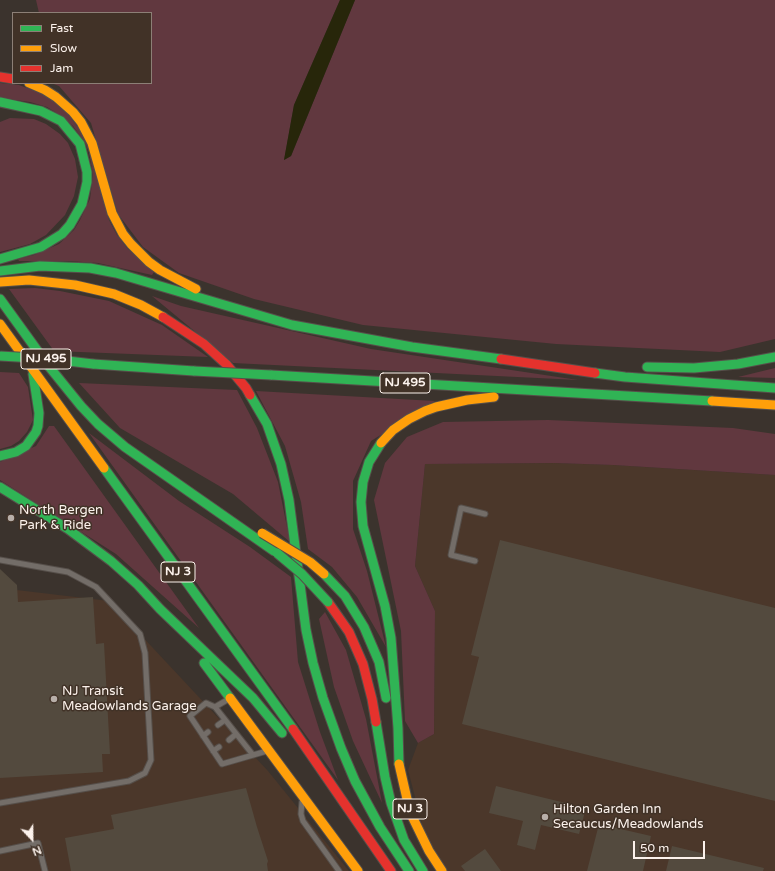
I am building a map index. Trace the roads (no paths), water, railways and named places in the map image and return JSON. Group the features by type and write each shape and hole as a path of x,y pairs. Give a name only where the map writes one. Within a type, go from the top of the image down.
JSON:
{"main road":[{"path":"0,78 12,79"},
{"path":"31,84 56,97 73,112 81,122 92,143 112,213 123,234 139,253 160,270 188,285 250,312"},
{"path":"0,102 41,111 61,121 74,136 84,152 87,172 87,182 82,204 70,225 62,234 52,242 41,247 15,256 0,259"},
{"path":"0,112 16,109 29,109"},
{"path":"0,271 40,266 77,267 108,272 305,328 412,347 618,376 775,388"},
{"path":"0,282 17,280 51,281 114,294 141,305 166,318 191,334 215,354 236,376 254,400 273,438 284,477 306,630 313,663 323,698 355,781 380,826 409,871"},
{"name":"NJ 3","path":"0,299 47,364 75,399 98,424 125,447 275,552 302,574 328,602 349,632 361,660 372,699 385,777 391,803 404,840 423,871"},
{"name":"NJ 3","path":"0,324 300,738 391,871"},
{"path":"344,334 414,338 461,344"},
{"name":"NJ 495","path":"0,356 194,371 775,405"},
{"path":"639,367 710,367 738,364 775,357"},
{"path":"17,367 55,368 93,364"},
{"path":"0,456 16,452 26,446 36,432 39,413 32,369"},
{"path":"399,764 398,728 391,638 385,606 366,539 361,513 363,482 369,462 376,449 386,437 401,424 425,411 467,400 539,391"},
{"path":"0,487 68,529 97,550 138,585 160,609 253,698 287,738"},
{"name":"NJ 3","path":"205,502 262,533 310,562 338,587 358,616 374,649 382,676 410,812 429,851 442,871"},
{"path":"186,633 198,656 358,871"},
{"path":"296,750 305,760 325,775"}],"lane":[{"path":"475,561 451,555 461,508 485,514"},
{"path":"0,560 68,572 96,587 140,634 145,653 151,760 146,773 129,781 0,803"},
{"path":"215,707 230,698"},
{"path":"253,755 215,707 206,703 190,716 222,764 253,755 269,750"},
{"path":"218,725 225,720"},
{"path":"203,736 208,732"},
{"path":"229,740 236,734"},
{"path":"213,751 219,747"},
{"path":"303,797 301,814 303,821 339,871"},
{"path":"0,851 38,843 45,871"}],"place":[{"name":"North Bergen Park & Ride","path":"11,518"},
{"name":"NJ Transit Meadowlands Garage","path":"54,699"},
{"name":"Hilton Garden Inn Secaucus/Meadowlands","path":"545,817"}]}
